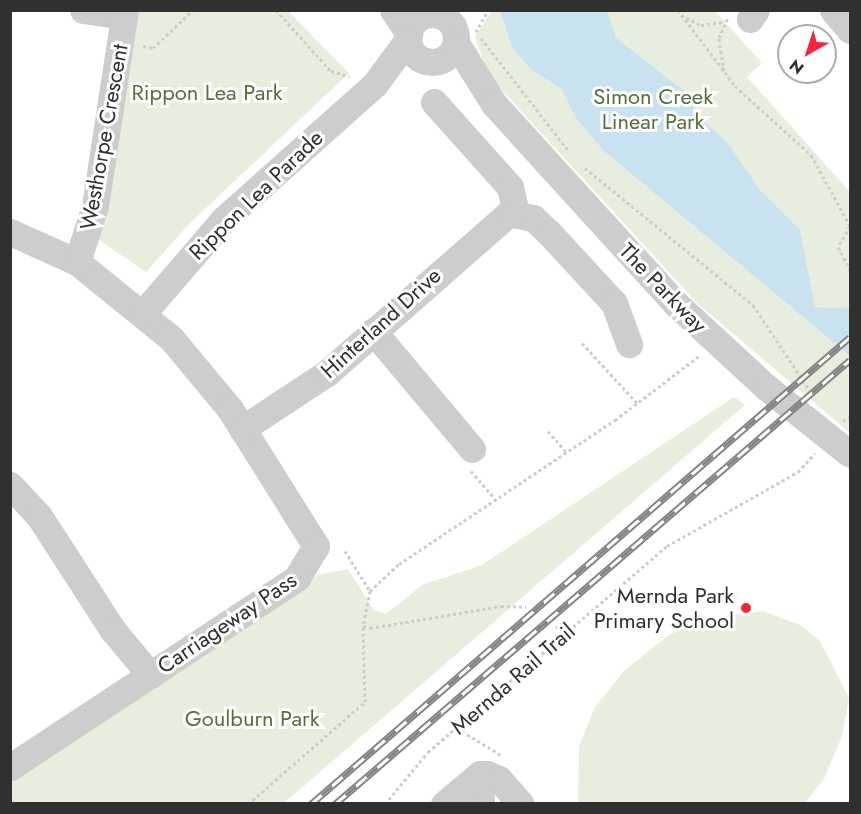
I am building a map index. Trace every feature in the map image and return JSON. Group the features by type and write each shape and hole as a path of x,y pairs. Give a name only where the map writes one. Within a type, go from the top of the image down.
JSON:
{"street":[{"path":"83,10 124,14"},
{"name":"The Parkway","path":"393,10 408,36 413,53 431,62 494,104 675,303 836,429 850,454"},
{"path":"833,10 850,30"},
{"name":"Westhorpe Crescent","path":"77,262 95,206 124,14"},
{"path":"431,62 449,56 455,20"},
{"name":"Rippon Lea Parade","path":"144,312 224,219 408,36 415,21 455,20"},
{"name":"The Parkway","path":"455,20 494,104"},
{"name":"Rippon Lea Parade","path":"363,80 431,62"},
{"path":"434,102 510,187 516,212 543,226 614,303 629,344"},
{"name":"Hinterland Drive","path":"242,429 327,373 490,225 516,212"},
{"name":"Carriageway Pass","path":"10,232 77,262 144,312 195,363 242,429 314,539 314,557 297,578 10,767"},
{"path":"373,331 472,449"},
{"path":"10,485 39,516 144,679"},
{"path":"479,803 480,774"},
{"path":"444,804 480,774"},
{"path":"480,774 499,779 521,804"}],"path":[{"path":"120,44 153,48 193,10"},
{"path":"276,10 331,71 363,80"},
{"path":"679,12 701,25 742,15"},
{"path":"679,12 724,73 812,155 831,182 850,226 838,247 850,270"},
{"path":"724,73 718,49 742,15"},
{"path":"455,20 572,154"},
{"path":"576,159 660,233 748,299 813,394"},
{"path":"582,344 637,403"},
{"path":"248,804 366,702 363,626 370,591 399,564 637,403 700,355"},
{"path":"836,413 836,429 850,424"},
{"name":"Mernda Rail Trail","path":"385,804 428,752 667,546 798,472 836,429 850,417"},
{"path":"548,431 566,452"},
{"path":"345,551 370,591"},
{"path":"363,626 378,628 483,609 526,607"},
{"path":"556,626 565,634"}],"green space":[{"name":"Rippon Lea Park","path":"137,11 288,11 349,73 189,224 146,272 96,238"},
{"name":"Simon Creek Linear Park","path":"492,11 715,11 762,63 747,77 850,192 850,433 698,304 489,76 475,37"},
{"name":"Goulburn Park","path":"734,397 745,405 284,803 11,804 11,776 317,575 348,569 374,610 386,614 422,585 482,565"},
{"path":"763,611 800,625 820,641 849,698 842,736 824,779 805,803 578,803 579,746 595,707 625,670 670,634 716,617"}],"water":[{"path":"500,11 607,11 616,38 689,95 697,115 728,143 759,189 800,230 815,307 850,308 850,356 603,150 575,117 562,89 532,70 513,49"}],"railway":[{"path":"311,804 850,337"},
{"path":"335,804 850,360"}],"place":[{"name":"Mernda Park Primary School","path":"746,608"}]}
